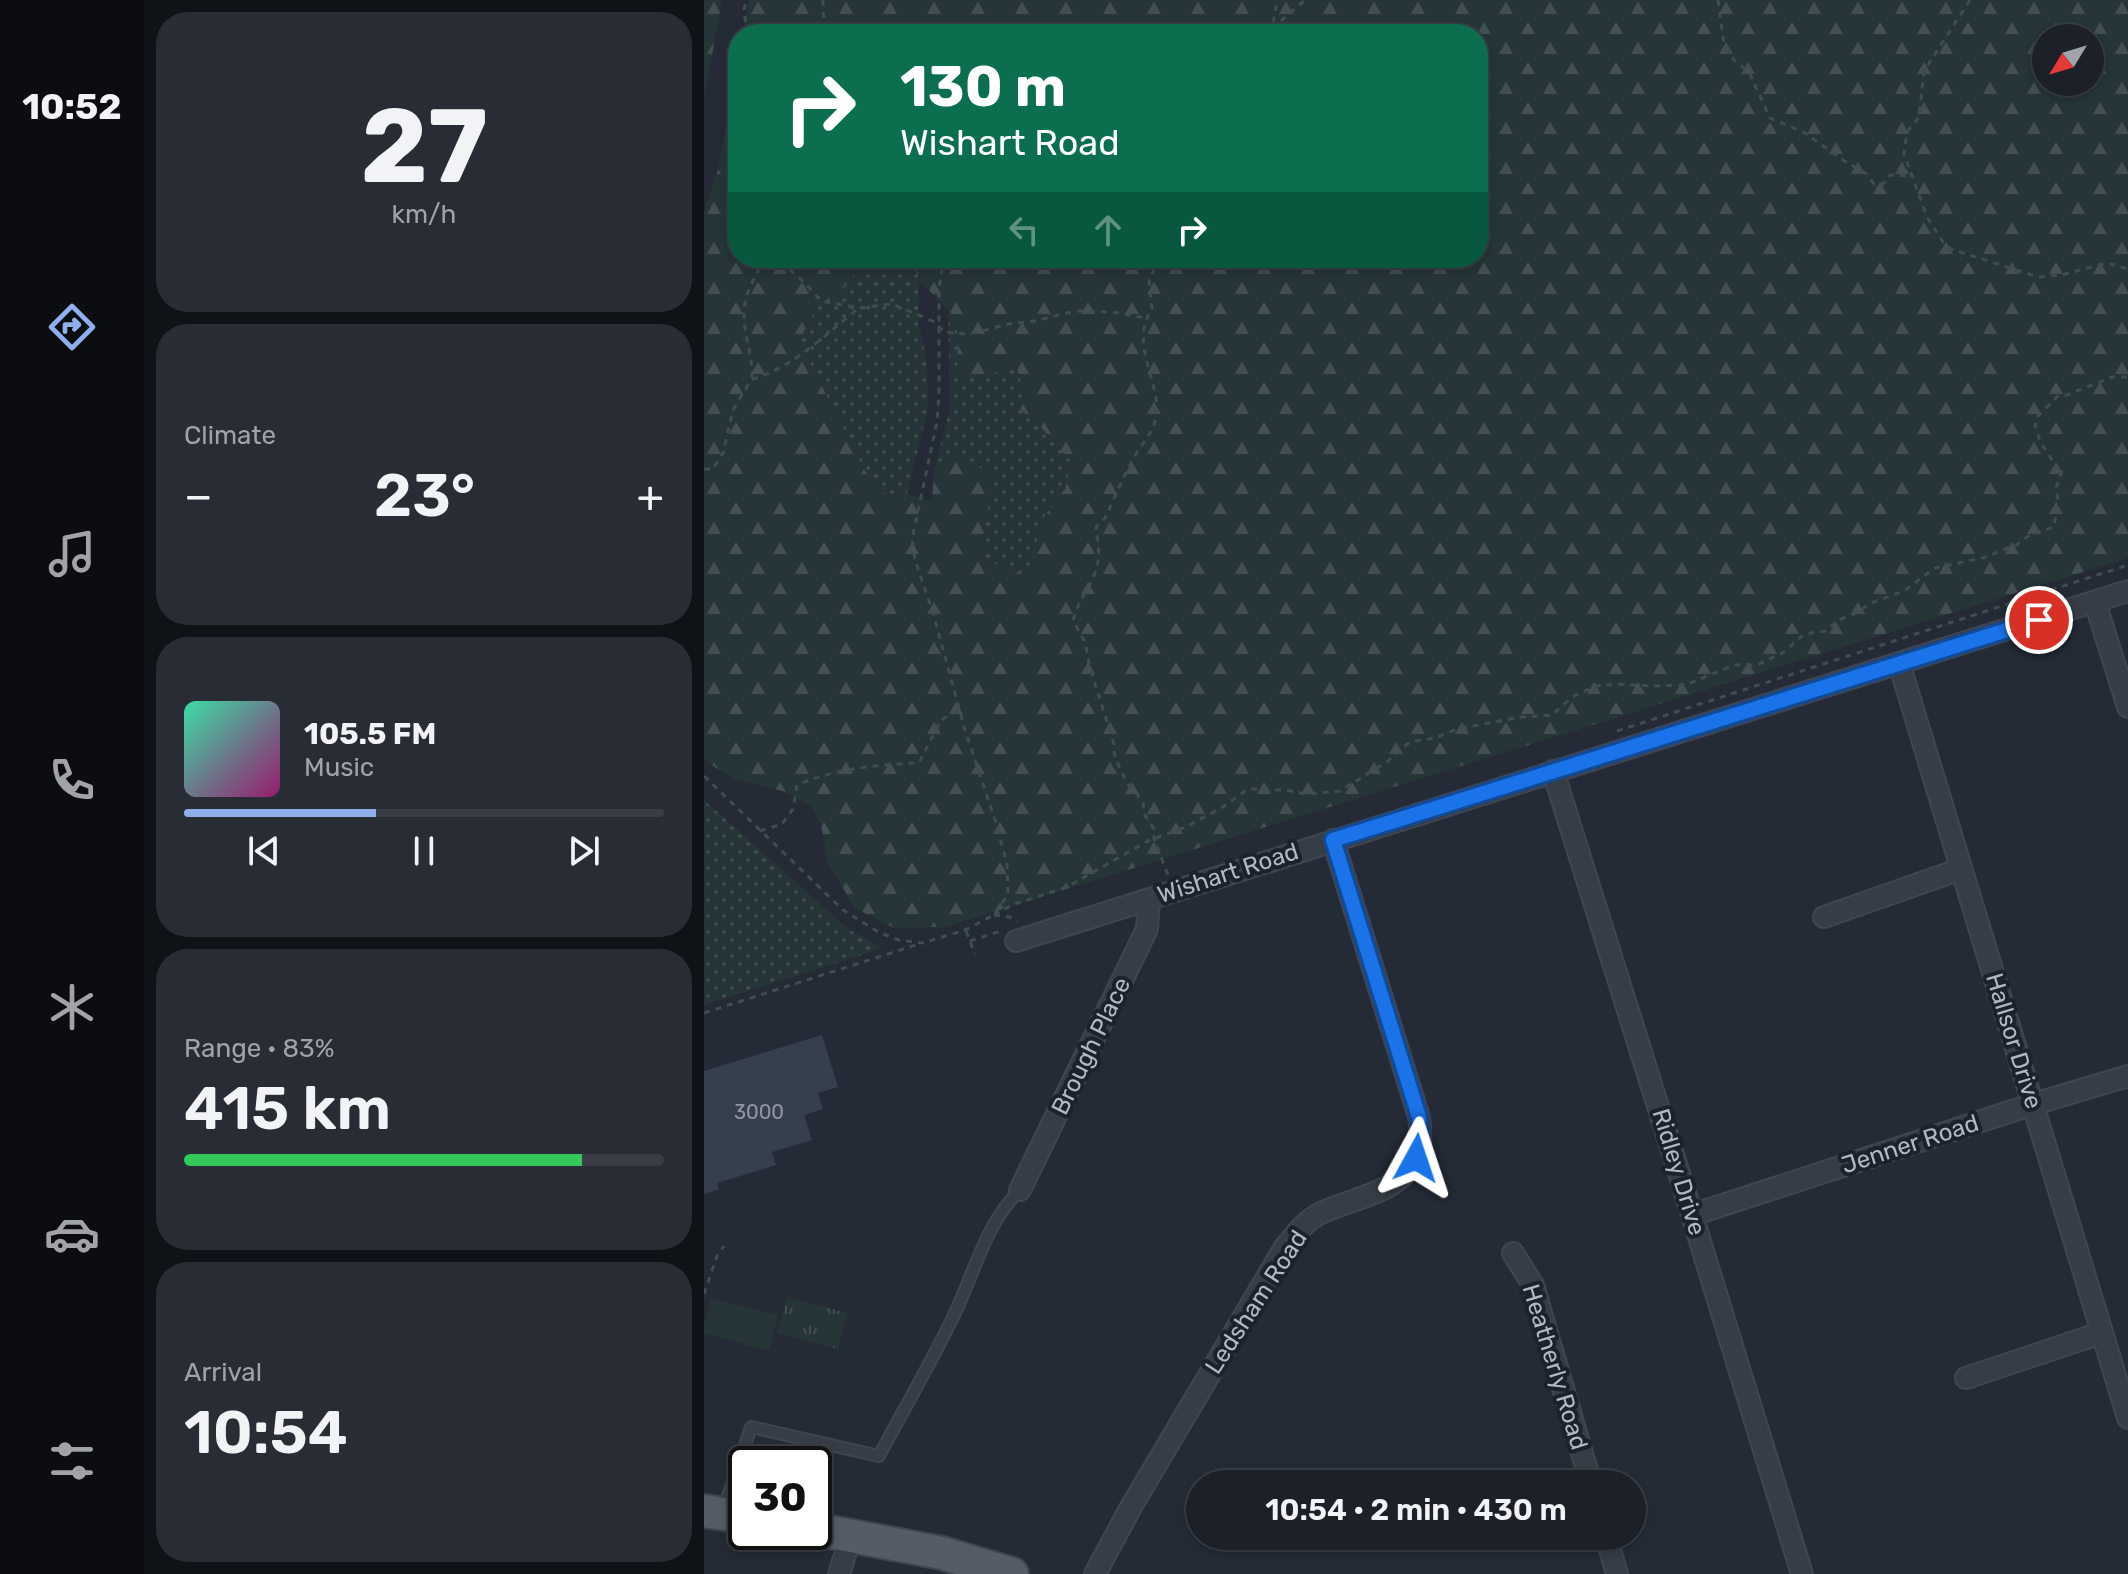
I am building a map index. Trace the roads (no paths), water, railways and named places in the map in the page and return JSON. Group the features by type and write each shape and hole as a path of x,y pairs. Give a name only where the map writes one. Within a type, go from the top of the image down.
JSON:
{"main road":[{"path":"832,1532 942,1553 1012,1574"}],"street":[{"name":"Wishart Road","path":"1018,933 1149,899 2128,591"},
{"path":"2095,602 2128,707"},
{"name":"Hallsor Drive","path":"1899,663 2128,1418"},
{"name":"Ridley Drive","path":"1553,771 1802,1574"},
{"name":"Ledsham Road","path":"1095,1574 1131,1507 1285,1247 1305,1224 1320,1214 1389,1187 1406,1175 1416,1158 1421,1140 1419,1117 1333,840"},
{"path":"1824,917 1961,869"},
{"name":"Brough Place","path":"1020,1190 1147,929 1149,899"},
{"name":"Jenner Road","path":"1692,1215 2128,1076"},
{"name":"Heatherly Road","path":"1513,1253 1533,1285 1587,1470"},
{"path":"1966,1378 2101,1333"},
{"path":"839,1574 851,1536"},
{"path":"1610,1550 1617,1574"}],"lane":[{"path":"724,1514 751,1427 879,1456 955,1313 978,1253 1006,1203 1020,1190"}]}
